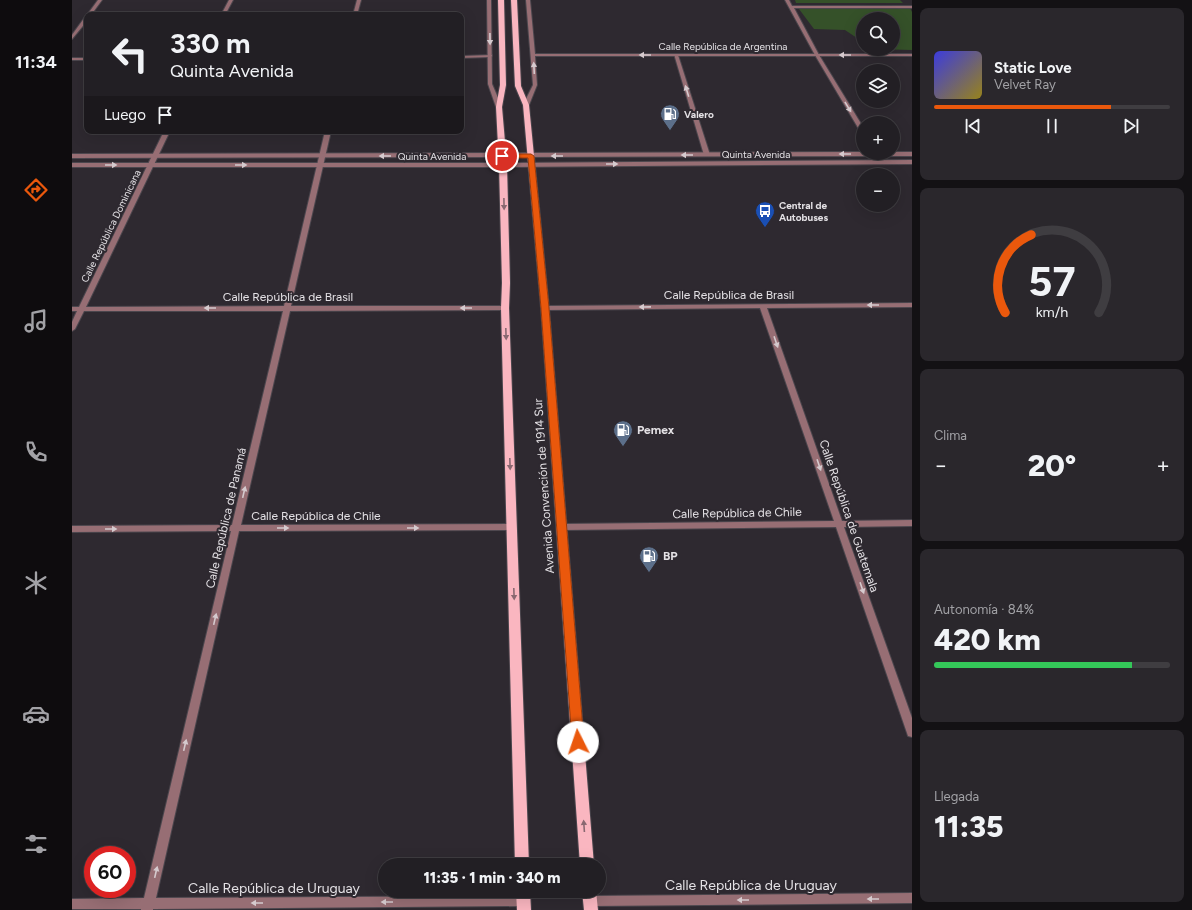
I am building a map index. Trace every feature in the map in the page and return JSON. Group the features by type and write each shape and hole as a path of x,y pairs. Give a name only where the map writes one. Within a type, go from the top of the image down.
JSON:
{"main road":[{"path":"501,0 503,85 499,107 503,160 506,283 505,308 522,858"},
{"name":"Avenida Convención de 1914 Sur","path":"514,0 518,86 526,105 545,308 586,858"}],"street":[{"path":"91,12 100,0"},
{"path":"225,12 231,0"},
{"path":"356,12 359,0"},
{"path":"489,0 490,84 499,107"},
{"name":"Avenida Convención de 1914 Sur","path":"526,105 534,85 528,0"},
{"path":"787,0 817,55 856,119"},
{"path":"790,7 912,7"},
{"path":"72,38 84,22"},
{"name":"Calle República de Argentina","path":"533,55 912,55"},
{"path":"676,55 707,155"},
{"path":"464,57 490,56"},
{"path":"72,59 84,59"},
{"name":"Calle República Dominicana","path":"72,329 166,134"},
{"name":"Calle República de Panamá","path":"148,907 327,134"},
{"name":"Quinta Avenida","path":"72,165 151,165 321,160 503,160 531,156 856,154"},
{"name":"Quinta Avenida","path":"900,154 912,154"},
{"name":"Quinta Avenida","path":"72,156 155,156 321,160 503,160 532,164 912,162"},
{"name":"Calle República de Brasil","path":"545,308 912,305"},
{"name":"Calle República de Guatemala","path":"763,306 912,734"},
{"name":"Calle República de Brasil","path":"72,309 505,308"},
{"name":"Calle República de Chile","path":"562,527 912,523"},
{"name":"Calle República de Chile","path":"72,529 512,527"},
{"name":"Calle República de Uruguay","path":"590,901 912,898"},
{"name":"Calle República de Uruguay","path":"72,904 148,907 524,901"}],"green space":[{"path":"795,0 900,0 903,3 796,3"},
{"path":"910,8 912,12 912,50 900,50 900,12 856,12 856,37 845,30 814,29 799,9"}],"place":[{"name":"Valero","path":"670,131"},
{"name":"Central de Autobuses","path":"765,228"},
{"name":"Pemex","path":"623,447"},
{"name":"BP","path":"649,573"}],"route":[{"path":"502,156 531,156 545,308 578,742"}]}
